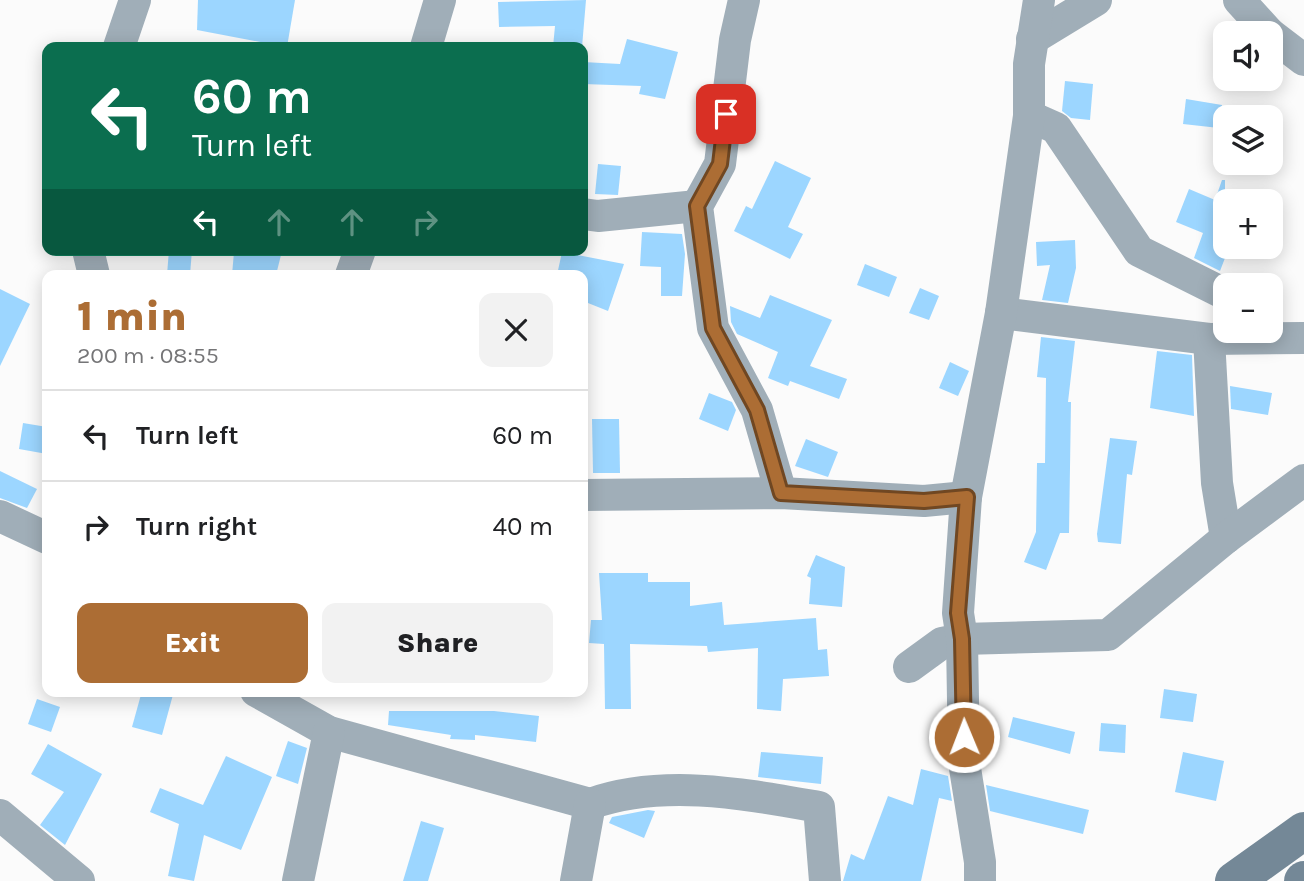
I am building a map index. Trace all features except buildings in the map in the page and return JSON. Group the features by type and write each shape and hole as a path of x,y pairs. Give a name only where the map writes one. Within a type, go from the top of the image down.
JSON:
{"main road":[{"path":"1234,881 1304,831"}],"street":[{"path":"121,42 135,0"},
{"path":"427,42 440,0"},
{"path":"744,0 735,40 720,164 697,206 713,328 757,410 781,493"},
{"path":"979,881 980,862 964,762 962,639 958,613 967,497 1001,313 1029,116 1032,39 1038,0"},
{"path":"1032,39 1096,0"},
{"path":"1239,0 1258,21"},
{"path":"1283,44 1304,60"},
{"path":"1029,116 1056,128 1139,251 1213,288"},
{"path":"588,215 598,216 697,206"},
{"path":"1001,313 1209,339 1304,337"},
{"path":"1283,325 1304,337"},
{"path":"1209,339 1217,483 1226,538"},
{"path":"909,667 942,643 962,639 1108,635 1226,538 1304,480"},
{"path":"588,495 781,493 924,501 967,497"},
{"path":"0,516 42,536"},
{"path":"275,697 329,732 590,804 622,792 727,791 820,807 825,881"},
{"path":"298,881 329,732"},
{"path":"576,881 590,804"},
{"path":"0,814 79,881"}],"route":[{"path":"726,114 720,164 697,206 713,328 757,410 781,493 924,501 967,497 958,613 962,639 964,737"}]}
